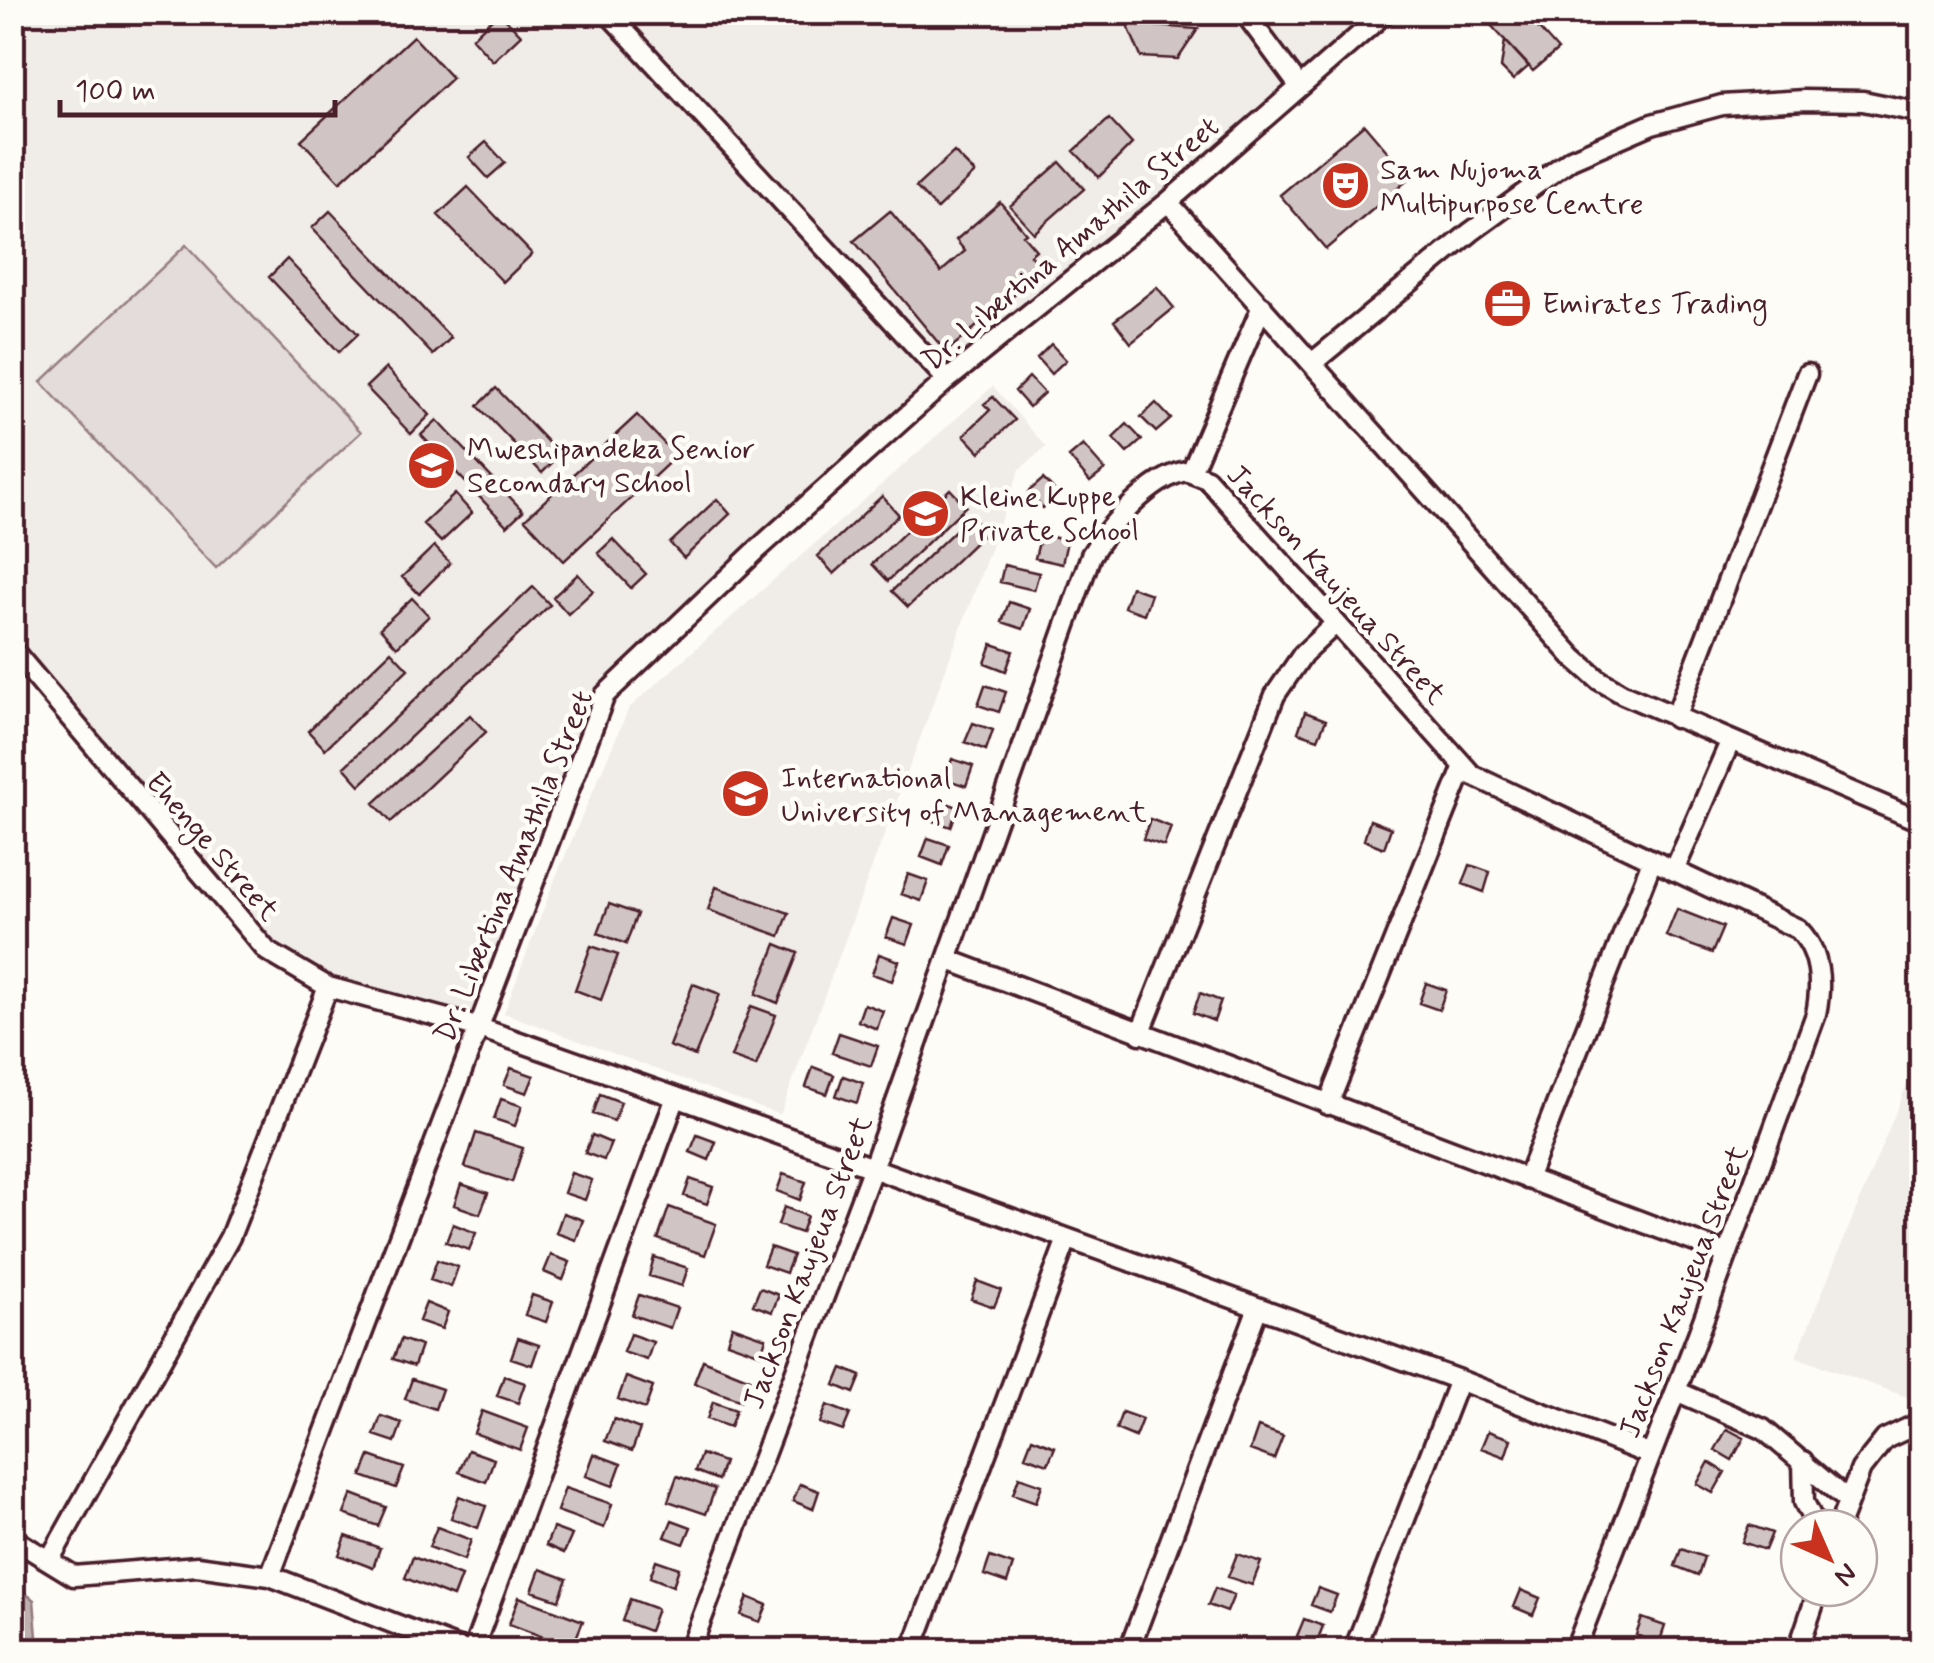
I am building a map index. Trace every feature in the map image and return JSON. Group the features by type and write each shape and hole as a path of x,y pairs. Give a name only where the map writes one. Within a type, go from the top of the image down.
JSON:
{"street":[{"path":"1244,12 1299,86"},
{"name":"Dr. Libertina Amathila Street","path":"270,1576 605,695 758,550 947,380 1168,202 1386,12"},
{"path":"609,13 947,380"},
{"path":"1312,363 1472,232 1571,159 1652,124 1722,105 1804,100 1862,100 1922,112"},
{"path":"1168,202 1574,658 1598,680 1675,718 1922,822"},
{"path":"1191,472 1262,306"},
{"path":"1675,718 1807,374"},
{"name":"Jackson Kaujeua Street","path":"690,1650 949,960 1090,554 1105,532 1162,480 1191,472 1207,479 1480,781 1798,929 1808,940 1819,976 1816,1014 1575,1650"},
{"path":"1140,1034 1275,695 1303,654 1336,623"},
{"name":"Ehenge Street","path":"14,654 267,951 328,987 477,1027 676,1097 1459,1380 1651,1454"},
{"path":"1674,871 1730,742"},
{"path":"1328,1105 1464,766"},
{"path":"1527,1179 1652,861"},
{"path":"949,960 1727,1254"},
{"path":"50,1560 230,1237 328,987"},
{"path":"473,1650 676,1097"},
{"path":"912,1650 1067,1240"},
{"path":"1130,1650 1257,1310"},
{"path":"1354,1650 1459,1380"},
{"path":"1676,1391 1762,1430 1847,1500"},
{"path":"1844,1508 1861,1469 1885,1439 1917,1424 1922,1426"},
{"path":"1803,1461 1807,1508"},
{"path":"12,1538 74,1576 197,1566 270,1576 463,1650"},
{"path":"1798,1650 1812,1608"}],"shaded area":[{"name":"Mweshipandeka Senior Secondary School","path":"12,13 1386,13 947,380 605,695 477,1027 328,987 267,951 13,649"},
{"path":"186,245 361,432 216,568 41,382"},
{"name":"International University of Management","path":"993,386 1046,447 1020,469 780,1115 504,1013 555,879 629,708"},
{"path":"1921,1050 1921,1402 1796,1357"},
{"path":"12,1583 34,1600 38,1650 13,1650"}],"building":[{"path":"499,12 521,35 493,61 472,38"},
{"path":"1479,12 1524,12 1558,50 1533,71"},
{"path":"1127,24 1198,29 1178,59 1141,57"},
{"path":"413,36 452,78 340,182 301,140"},
{"path":"1505,40 1529,66 1513,80 1501,68"},
{"path":"1109,119 1132,144 1099,177 1074,151"},
{"name":"Sam Nujoma Multipurpose Centre","path":"1364,124 1410,178 1326,249 1280,195"},
{"path":"486,142 505,163 488,178 469,157"},
{"path":"954,152 975,173 937,209 916,187"},
{"path":"1060,162 1084,189 1034,233 1010,206"},
{"path":"468,187 532,254 503,282 438,215"},
{"path":"1000,202 1026,233 1023,235 1036,250 1030,255 1043,271 946,352 854,241 890,211 941,272 965,251 956,240"},
{"path":"330,211 451,338 433,355 312,228"},
{"path":"287,259 358,334 339,352 269,277"},
{"path":"1157,287 1174,308 1131,343 1114,321"},
{"path":"1051,344 1066,360 1051,374 1037,358"},
{"path":"386,368 430,415 411,434 366,387"},
{"path":"1029,377 1044,393 1029,407 1015,391"},
{"path":"496,388 560,455 542,473 478,406"},
{"path":"993,397 1015,420 980,452 964,435 990,410 984,404"},
{"path":"1156,403 1171,419 1156,432 1141,417"},
{"path":"637,415 676,456 564,561 525,519"},
{"path":"437,420 523,511 507,526 421,435"},
{"path":"1127,424 1142,440 1127,453 1113,438"},
{"path":"1083,445 1105,470 1090,482 1069,457"},
{"path":"1043,479 1058,494 1043,508 1028,492"},
{"path":"950,489 966,506 888,581 872,564"},
{"path":"455,494 472,513 441,542 423,524"},
{"path":"882,496 899,515 834,574 818,556"},
{"path":"717,499 730,514 684,558 670,543"},
{"path":"970,516 986,532 908,607 892,591"},
{"path":"1041,534 1067,541 1062,564 1035,558"},
{"path":"613,539 646,574 631,588 598,553"},
{"path":"434,546 450,563 419,594 402,577"},
{"path":"1004,565 1039,573 1034,590 1000,582"},
{"path":"578,574 593,591 568,614 553,597"},
{"path":"533,587 550,605 360,785 344,767"},
{"path":"1131,587 1151,594 1144,614 1124,607"},
{"path":"412,598 429,616 397,647 380,628"},
{"path":"1009,602 1030,609 1023,629 1002,622"},
{"path":"992,644 1013,651 1006,671 985,663"},
{"path":"391,651 408,669 325,749 308,731"},
{"path":"985,685 1006,692 999,712 978,705"},
{"path":"1305,712 1326,720 1318,739 1298,732"},
{"path":"470,715 486,732 391,822 374,803"},
{"path":"973,723 993,730 986,750 965,742"},
{"path":"952,759 973,766 966,786 945,779"},
{"path":"938,800 958,807 951,827 931,820"},
{"path":"1150,819 1171,827 1164,846 1143,839"},
{"path":"1370,820 1391,828 1384,848 1364,840"},
{"path":"928,838 949,845 942,865 921,857"},
{"path":"1470,865 1490,872 1484,892 1463,884"},
{"path":"908,874 928,881 921,901 901,894"},
{"path":"716,887 789,913 780,936 708,910"},
{"path":"609,904 637,914 626,944 598,933"},
{"path":"1677,909 1723,927 1712,953 1666,936"},
{"path":"893,918 914,925 907,944 886,937"},
{"path":"776,944 798,953 778,1003 756,994"},
{"path":"591,946 618,955 601,1000 575,990"},
{"path":"879,954 899,961 892,981 872,974"},
{"path":"1426,983 1446,990 1439,1010 1419,1003"},
{"path":"693,984 720,994 695,1056 669,1046"},
{"path":"1200,993 1221,1001 1214,1021 1193,1013"},
{"path":"864,1004 883,1011 877,1029 858,1021"},
{"path":"751,1006 776,1015 756,1066 731,1057"},
{"path":"839,1033 878,1046 871,1066 832,1053"},
{"path":"813,1067 834,1075 827,1094 806,1087"},
{"path":"511,1068 534,1076 527,1093 504,1085"},
{"path":"843,1076 863,1083 857,1103 836,1096"},
{"path":"600,1094 621,1102 614,1121 593,1114"},
{"path":"501,1099 522,1106 515,1126 494,1119"},
{"path":"476,1133 523,1148 512,1182 465,1167"},
{"path":"592,1135 611,1143 604,1160 585,1153"},
{"path":"697,1135 716,1142 709,1160 690,1152"},
{"path":"571,1173 592,1180 585,1200 564,1193"},
{"path":"783,1174 806,1182 800,1200 777,1191"},
{"path":"690,1179 713,1187 707,1204 684,1196"},
{"path":"461,1184 488,1193 480,1214 454,1205"},
{"path":"669,1207 716,1224 705,1255 658,1239"},
{"path":"784,1207 807,1216 801,1233 778,1225"},
{"path":"563,1213 583,1220 576,1240 556,1233"},
{"path":"453,1224 476,1233 469,1250 446,1242"},
{"path":"770,1247 793,1255 786,1273 763,1265"},
{"path":"551,1255 570,1262 563,1280 544,1272"},
{"path":"654,1257 688,1268 682,1286 649,1276"},
{"path":"437,1260 458,1267 451,1287 430,1280"},
{"path":"977,1281 1001,1290 994,1307 971,1299"},
{"path":"760,1288 779,1295 772,1312 753,1305"},
{"path":"532,1295 553,1302 546,1322 525,1315"},
{"path":"639,1295 677,1308 670,1328 632,1315"},
{"path":"426,1303 448,1312 442,1329 419,1321"},
{"path":"732,1326 766,1338 761,1354 727,1342"},
{"path":"630,1334 653,1342 647,1360 623,1352"},
{"path":"518,1338 539,1345 532,1365 511,1358"},
{"path":"401,1339 421,1346 414,1366 393,1359"},
{"path":"703,1360 750,1379 741,1401 694,1383"},
{"path":"842,1368 861,1376 854,1393 835,1385"},
{"path":"504,1376 525,1383 518,1403 497,1396"},
{"path":"626,1377 653,1387 645,1409 618,1399"},
{"path":"412,1379 442,1389 435,1409 405,1399"},
{"path":"713,1402 736,1410 730,1427 707,1419"},
{"path":"827,1405 850,1414 843,1431 820,1423"},
{"path":"482,1411 528,1428 520,1450 474,1433"},
{"path":"1122,1412 1142,1419 1135,1437 1116,1429"},
{"path":"381,1416 402,1423 395,1442 374,1435"},
{"path":"614,1419 640,1429 632,1451 605,1441"},
{"path":"1258,1427 1283,1436 1274,1459 1250,1450"},
{"path":"1727,1429 1744,1438 1732,1460 1715,1450"},
{"path":"1488,1431 1511,1439 1505,1457 1481,1448"},
{"path":"1032,1438 1055,1447 1048,1464 1025,1456"},
{"path":"468,1450 494,1459 486,1482 459,1472"},
{"path":"594,1454 621,1464 613,1486 586,1476"},
{"path":"701,1454 724,1462 718,1480 695,1471"},
{"path":"370,1456 404,1468 396,1488 362,1476"},
{"path":"1709,1462 1725,1472 1713,1493 1697,1484"},
{"path":"677,1476 715,1489 706,1514 668,1501"},
{"path":"1019,1477 1042,1485 1036,1502 1013,1494"},
{"path":"800,1484 819,1491 813,1509 793,1501"},
{"path":"565,1488 612,1504 604,1528 557,1511"},
{"path":"352,1494 386,1507 378,1526 344,1514"},
{"path":"459,1496 486,1506 478,1528 451,1518"},
{"path":"672,1520 691,1527 684,1544 665,1537"},
{"path":"1749,1525 1772,1533 1765,1550 1742,1542"},
{"path":"437,1527 471,1540 464,1560 429,1547"},
{"path":"553,1528 572,1535 564,1553 546,1545"},
{"path":"346,1536 380,1548 373,1568 339,1555"},
{"path":"1681,1549 1704,1557 1698,1575 1675,1566"},
{"path":"1237,1554 1261,1562 1252,1585 1228,1577"},
{"path":"413,1557 461,1576 453,1597 405,1578"},
{"path":"990,1557 1013,1565 1007,1583 984,1575"},
{"path":"656,1560 679,1568 673,1586 650,1577"},
{"path":"540,1569 567,1579 559,1600 532,1591"},
{"path":"1215,1588 1234,1595 1227,1612 1208,1605"},
{"path":"1318,1588 1337,1595 1330,1612 1311,1605"},
{"path":"1521,1590 1540,1598 1533,1615 1514,1607"},
{"path":"519,1597 583,1621 572,1648 509,1624"},
{"path":"748,1597 767,1605 760,1622 741,1615"},
{"path":"630,1599 657,1609 649,1631 622,1621"},
{"path":"1642,1618 1665,1626 1659,1644 1636,1635"},
{"path":"1304,1619 1323,1626 1316,1644 1297,1636"}],"place":[{"name":"Sam Nujoma Multipurpose Centre","path":"1345,186"},
{"name":"Emirates Trading","path":"1507,303"},
{"name":"Mweshipandeka Senior Secondary School","path":"432,465"},
{"name":"Kleine Kuppe Private School","path":"925,513"},
{"name":"International University of Management","path":"746,794"}]}
